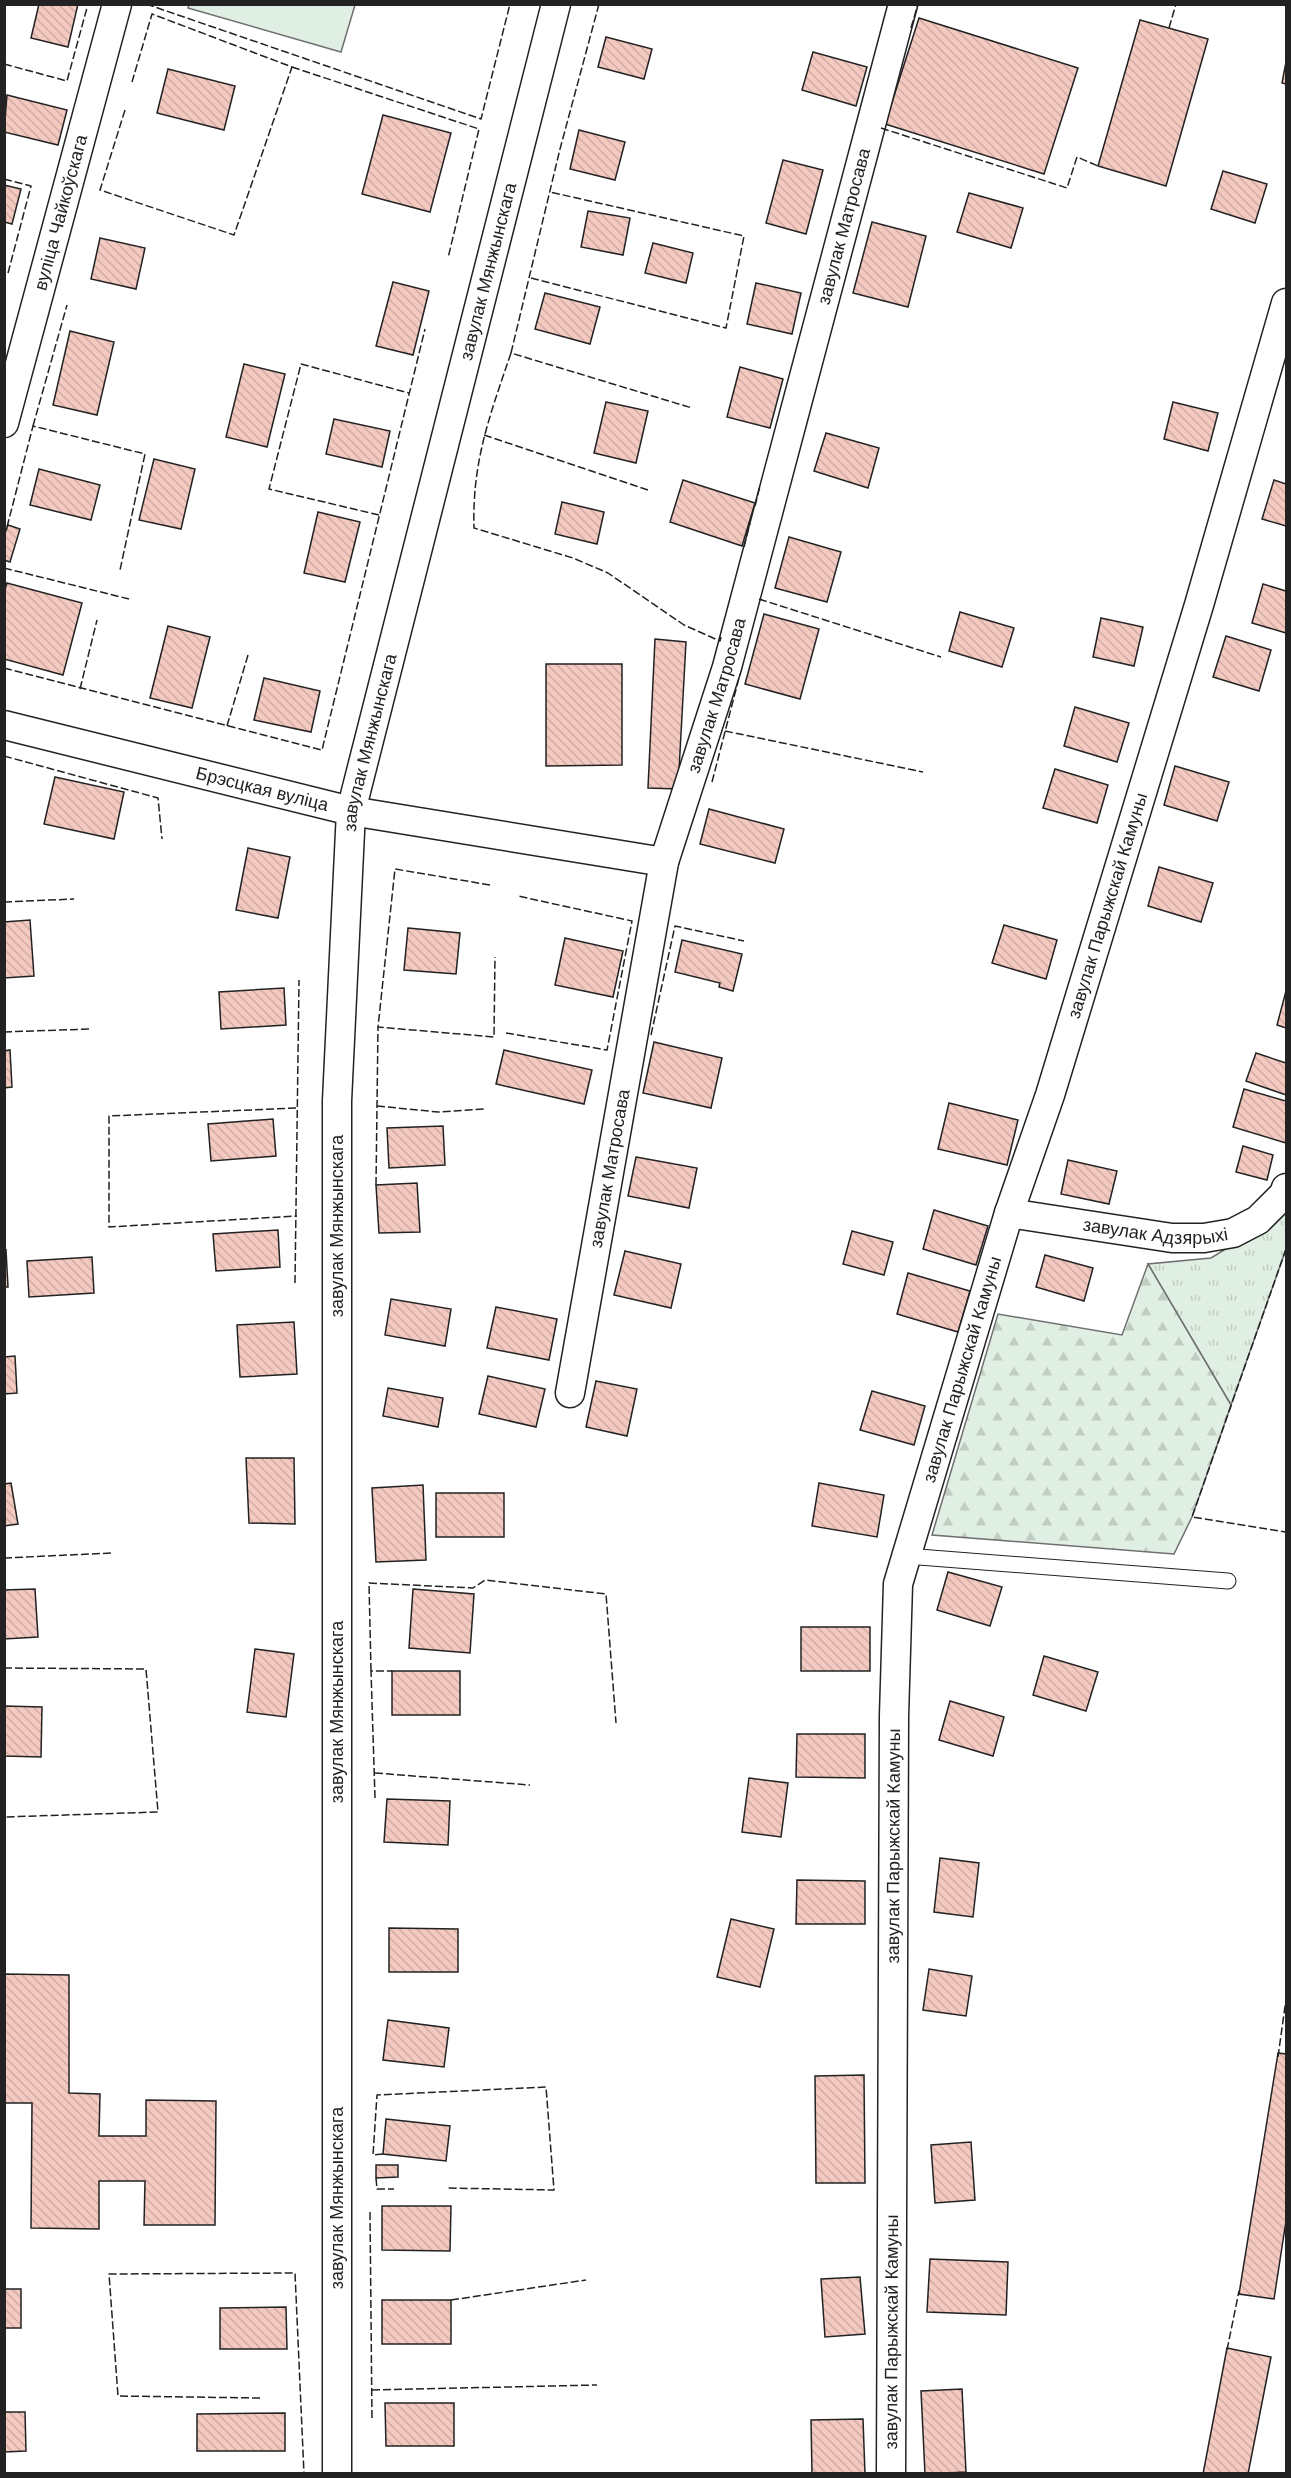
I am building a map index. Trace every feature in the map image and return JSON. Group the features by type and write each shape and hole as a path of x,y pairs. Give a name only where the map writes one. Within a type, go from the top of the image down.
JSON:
{"street":[{"name":"вуліца Чайкоўскага","path":"4,423 117,4"},
{"name":"завулак Мянжынскага","path":"337,2474 337,1101 351,811 556,4"},
{"name":"завулак Матросава","path":"570,1393 664,862 727,667 903,4"},
{"name":"завулак Парыжскай Камуны","path":"891,2474 894,1716 898,1584 1009,1213 1050,1095 1199,605 1287,303"},
{"name":"Брэсцкая вуліца","path":"4,725 351,811 664,862"},
{"name":"завулак Адзярыхі","path":"1009,1213 1172,1238 1204,1238 1233,1233 1258,1220 1284,1194 1287,1188"}],"lane":[{"path":"906,1556 1228,1581"}],"green space":[{"path":"189,4 355,5 341,52 188,8"},
{"path":"1286,1212 1286,1249 1231,1405 1148,1264 1211,1258"},
{"path":"1148,1264 1231,1405 1192,1517 1174,1554 932,1535 998,1314 1122,1335"}],"building":[{"path":"39,4 78,4 68,47 31,38"},
{"path":"919,18 1078,68 1044,174 885,124"},
{"path":"1140,20 1208,39 1166,186 1098,166"},
{"path":"606,37 652,49 644,79 598,67"},
{"path":"813,52 867,67 856,106 802,90"},
{"path":"1286,62 1286,84 1282,83"},
{"path":"168,69 235,86 224,130 157,113"},
{"path":"7,95 67,110 58,145 4,132"},
{"path":"383,115 451,133 430,212 362,194"},
{"path":"579,130 625,142 615,180 570,169"},
{"path":"783,160 823,170 806,234 766,223"},
{"path":"1223,171 1267,184 1255,223 1211,209"},
{"path":"4,185 21,189 12,224 4,222"},
{"path":"969,193 1023,208 1011,248 957,232"},
{"path":"588,211 630,218 623,255 581,247"},
{"path":"872,222 926,236 908,307 853,293"},
{"path":"100,238 145,248 136,289 91,279"},
{"path":"653,243 693,253 686,283 645,273"},
{"path":"393,282 429,291 413,355 376,346"},
{"path":"756,283 801,293 792,334 747,324"},
{"path":"545,293 600,307 590,344 535,329"},
{"path":"70,331 114,342 97,415 53,405"},
{"path":"244,364 285,374 267,447 226,437"},
{"path":"740,367 783,379 770,428 727,417"},
{"path":"606,402 648,411 636,463 594,453"},
{"path":"1173,402 1218,413 1208,451 1164,439"},
{"path":"334,419 390,431 382,467 326,454"},
{"path":"826,433 879,448 868,488 814,471"},
{"path":"154,459 195,469 181,529 139,520"},
{"path":"39,469 100,485 91,520 30,505"},
{"path":"683,480 755,503 742,546 670,522"},
{"path":"1274,480 1286,484 1286,526 1262,519"},
{"path":"562,502 604,512 597,544 555,534"},
{"path":"318,512 360,522 345,582 304,573"},
{"path":"8,525 20,529 10,562 4,560 4,536"},
{"path":"789,537 841,552 827,602 775,588"},
{"path":"7,583 82,603 63,675 4,659 4,593"},
{"path":"1263,584 1286,591 1286,633 1252,623"},
{"path":"960,612 1014,628 1002,667 949,651"},
{"path":"764,614 819,629 800,699 745,684"},
{"path":"1101,618 1143,627 1134,666 1093,657"},
{"path":"168,626 210,637 192,708 150,698"},
{"path":"1226,636 1271,650 1259,691 1213,677"},
{"path":"655,639 686,642 678,789 648,788"},
{"path":"546,664 622,664 622,765 546,766"},
{"path":"264,678 320,691 311,732 254,720"},
{"path":"1075,707 1129,723 1117,762 1064,746"},
{"path":"1175,766 1229,782 1217,821 1164,805"},
{"path":"1055,769 1108,785 1097,823 1043,808"},
{"path":"55,777 124,792 114,839 44,824"},
{"path":"709,809 784,829 775,863 700,844"},
{"path":"248,848 290,857 278,918 236,910"},
{"path":"1159,867 1213,883 1201,922 1148,906"},
{"path":"30,920 34,976 4,978 4,922"},
{"path":"1004,925 1057,940 1046,979 992,963"},
{"path":"408,928 460,933 456,974 404,970"},
{"path":"565,938 623,951 613,997 555,985"},
{"path":"682,940 742,954 733,991 719,987 720,983 675,972"},
{"path":"284,988 286,1025 221,1029 219,992"},
{"path":"1286,991 1286,1028 1277,1025"},
{"path":"654,1042 722,1058 711,1108 643,1093"},
{"path":"10,1050 12,1087 4,1088 4,1051"},
{"path":"504,1050 592,1070 584,1104 496,1084"},
{"path":"1256,1053 1286,1063 1286,1095 1246,1081"},
{"path":"1244,1089 1286,1101 1286,1143 1233,1127"},
{"path":"949,1103 1018,1120 1007,1165 938,1149"},
{"path":"273,1119 276,1156 211,1161 208,1124"},
{"path":"443,1126 445,1165 389,1168 387,1128"},
{"path":"1243,1146 1273,1155 1267,1180 1236,1172"},
{"path":"636,1157 697,1168 689,1208 628,1196"},
{"path":"1068,1160 1117,1171 1109,1204 1061,1194"},
{"path":"417,1183 420,1232 379,1233 376,1185"},
{"path":"934,1210 988,1226 976,1265 923,1249"},
{"path":"278,1230 280,1267 216,1271 213,1234"},
{"path":"852,1231 893,1242 884,1275 843,1264"},
{"path":"6,1250 8,1287 4,1287 4,1251"},
{"path":"625,1251 681,1264 671,1308 614,1295"},
{"path":"1045,1255 1093,1268 1084,1301 1036,1287"},
{"path":"92,1257 94,1293 29,1297 27,1261"},
{"path":"908,1273 970,1291 958,1332 897,1314"},
{"path":"391,1299 451,1309 445,1346 385,1335"},
{"path":"496,1307 557,1319 549,1360 487,1348"},
{"path":"294,1322 297,1374 240,1377 237,1325"},
{"path":"15,1356 17,1393 4,1394 4,1357"},
{"path":"488,1376 545,1389 536,1427 479,1414"},
{"path":"596,1381 637,1389 627,1436 586,1427"},
{"path":"388,1388 443,1398 438,1427 383,1416"},
{"path":"872,1391 925,1406 914,1445 860,1430"},
{"path":"246,1458 294,1458 295,1524 249,1523"},
{"path":"11,1483 18,1524 4,1526 4,1484"},
{"path":"819,1483 884,1495 877,1537 812,1526"},
{"path":"423,1485 426,1560 376,1562 372,1488"},
{"path":"436,1493 504,1493 504,1537 436,1537"},
{"path":"948,1572 1002,1587 990,1626 937,1610"},
{"path":"35,1589 38,1637 4,1639 4,1590"},
{"path":"413,1589 474,1594 470,1653 409,1648"},
{"path":"801,1627 870,1627 870,1671 801,1671"},
{"path":"255,1649 294,1654 286,1717 247,1712"},
{"path":"1044,1656 1098,1672 1086,1711 1033,1695"},
{"path":"392,1671 460,1671 460,1715 392,1715"},
{"path":"950,1701 1004,1717 993,1756 939,1740"},
{"path":"4,1706 42,1707 41,1757 4,1756"},
{"path":"797,1734 865,1734 865,1778 796,1777"},
{"path":"749,1778 788,1783 781,1837 742,1832"},
{"path":"387,1799 450,1801 448,1845 384,1842"},
{"path":"940,1858 979,1863 973,1917 934,1912"},
{"path":"797,1880 865,1881 865,1924 796,1924"},
{"path":"731,1919 774,1929 760,1987 717,1977"},
{"path":"389,1928 458,1929 458,1972 389,1972"},
{"path":"929,1969 972,1976 966,2016 923,2010"},
{"path":"4,1974 69,1975 69,2093 100,2094 99,2136 146,2136 146,2100 216,2101 215,2225 144,2225 145,2181 99,2181 99,2229 31,2228 32,2103 4,2103"},
{"path":"388,2020 449,2028 444,2067 383,2060"},
{"path":"1278,2053 1286,2054 1286,2221 1274,2299 1239,2294"},
{"path":"864,2075 865,2183 816,2183 815,2076"},
{"path":"386,2119 450,2126 446,2161 383,2154"},
{"path":"971,2142 975,2200 935,2203 931,2145"},
{"path":"376,2165 398,2165 398,2177 376,2178"},
{"path":"382,2206 451,2206 450,2251 382,2250"},
{"path":"930,2259 1008,2262 1006,2315 927,2312"},
{"path":"860,2277 865,2334 825,2337 821,2279"},
{"path":"4,2289 21,2289 21,2328 4,2328"},
{"path":"382,2300 451,2300 451,2344 382,2344"},
{"path":"286,2307 287,2349 220,2349 220,2308"},
{"path":"1227,2348 1271,2357 1248,2474 1203,2474"},
{"path":"962,2389 966,2472 925,2474 921,2391"},
{"path":"385,2403 454,2403 454,2446 386,2446"},
{"path":"4,2412 25,2412 26,2451 4,2452"},
{"path":"285,2413 285,2451 197,2451 197,2414"},
{"path":"863,2419 865,2474 812,2474 811,2420"}],"fence":[{"path":"4,64 67,81 88,4"},
{"path":"146,4 481,119 510,4"},
{"path":"599,4 560,149 511,353 692,408"},
{"path":"911,28 918,4"},
{"path":"1169,28 1176,4"},
{"path":"125,110 100,190 234,235 292,67 152,14 132,82"},
{"path":"292,67 479,129 448,258"},
{"path":"881,128 1067,188 1077,157 1098,166"},
{"path":"4,179 31,186 8,273"},
{"path":"531,278 726,328 744,236 550,192"},
{"path":"33,426 67,305"},
{"path":"4,668 322,750 425,329"},
{"path":"511,353 479,460 474,528 573,558 608,573 684,625 720,641 721,637"},
{"path":"379,515 269,489 301,364 409,393"},
{"path":"7,527 33,426 145,454 120,570"},
{"path":"484,435 648,490"},
{"path":"755,506 760,486"},
{"path":"744,547 750,523"},
{"path":"4,568 129,599"},
{"path":"759,599 941,657"},
{"path":"80,689 97,620"},
{"path":"227,726 248,655"},
{"path":"712,782 740,674"},
{"path":"725,731 923,772"},
{"path":"4,756 158,798 162,839"},
{"path":"490,885 395,869 378,1027 494,1037 495,957"},
{"path":"506,1033 607,1050 632,921 518,896"},
{"path":"4,902 74,899"},
{"path":"651,1035 675,926 744,941"},
{"path":"295,1283 299,980"},
{"path":"376,1185 378,1027"},
{"path":"4,1032 91,1029"},
{"path":"377,1106 438,1112 484,1109"},
{"path":"296,1108 109,1116 109,1227 297,1216"},
{"path":"1286,1249 1192,1517 1286,1532"},
{"path":"4,1558 113,1553"},
{"path":"371,1671 369,1583 473,1588 485,1580 606,1594 616,1723"},
{"path":"4,1668 146,1669 158,1812 4,1817"},
{"path":"375,1798 371,1671 392,1671"},
{"path":"375,1773 530,1785"},
{"path":"1278,2057 1286,1999"},
{"path":"383,2154 373,2155 377,2095 546,2087 554,2190 447,2188"},
{"path":"376,2178 377,2189 394,2189"},
{"path":"370,2212 372,2420"},
{"path":"260,2398 118,2396 109,2274 295,2273 304,2474"},
{"path":"451,2300 586,2280"},
{"path":"1227,2350 1239,2291"},
{"path":"372,2390 597,2385"}]}
